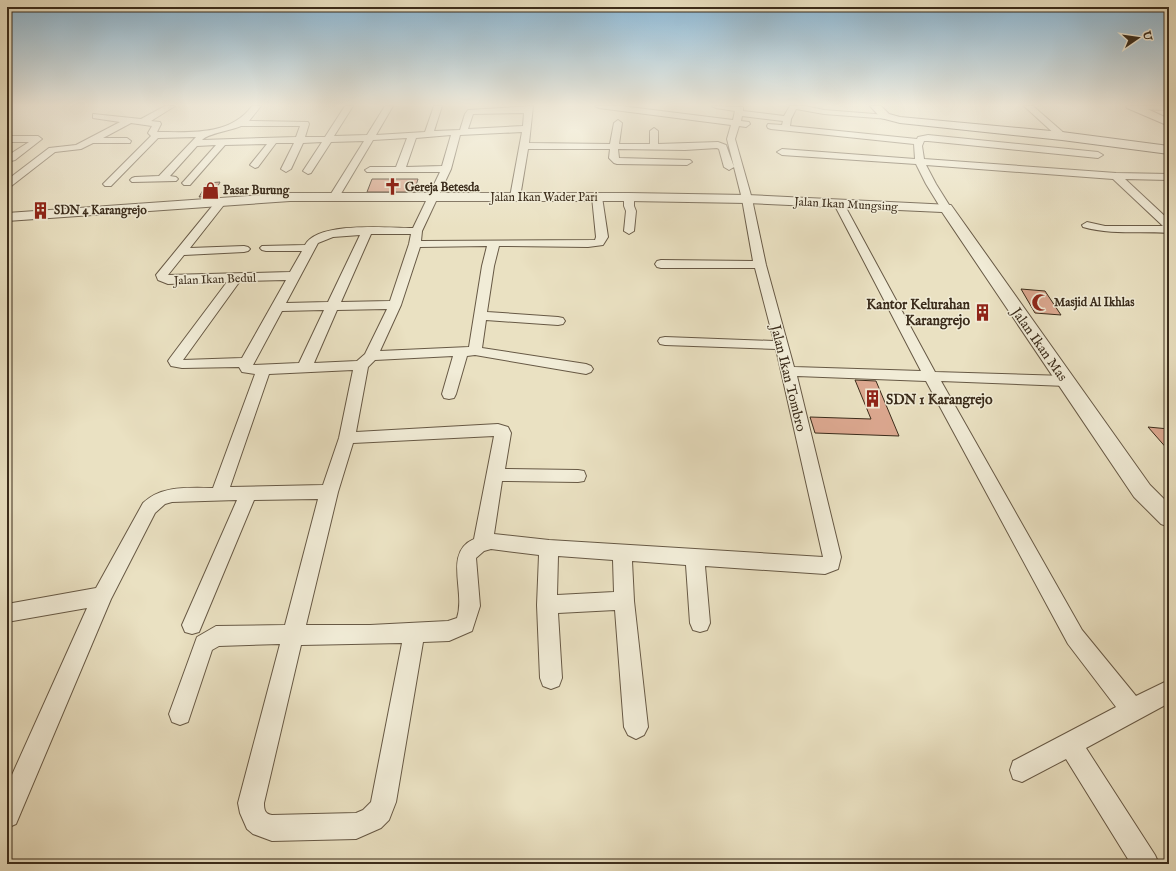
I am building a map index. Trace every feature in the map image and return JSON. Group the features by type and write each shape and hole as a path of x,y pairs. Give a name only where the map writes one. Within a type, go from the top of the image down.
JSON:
{"main road":[{"path":"1143,147 1169,150"}],"street":[{"path":"7,159 12,158 28,147"},
{"path":"7,185 52,150 78,147"},
{"path":"108,184 145,147"},
{"path":"162,179 192,147"},
{"path":"135,180 162,179 189,181 219,147"},
{"path":"255,165 269,147"},
{"path":"286,169 297,147"},
{"path":"308,171 324,147"},
{"path":"334,197 365,147"},
{"path":"400,170 409,147"},
{"path":"414,632 384,802 380,811 372,818 356,826 272,828 262,826 256,821 252,814 251,803 329,492 347,438 366,360 395,305 416,238 446,169 454,147"},
{"path":"515,197 524,147"},
{"path":"582,147 698,147"},
{"path":"614,147 614,158 617,161 688,165 685,147"},
{"path":"722,147 730,172"},
{"name":"Jalan Ikan Tombro","path":"695,556 825,566 831,563 832,557 782,345 760,265 734,147"},
{"path":"919,147 920,163"},
{"path":"1012,147 1098,155"},
{"path":"782,152 1116,176 1169,177"},
{"name":"Jalan Ikan Mas","path":"920,163 927,180 1142,491 1169,518"},
{"path":"370,170 446,169"},
{"path":"1116,176 1169,226"},
{"name":"Jalan Ikan Wader Pari","path":"7,216 290,197 629,197 746,199"},
{"path":"586,369 468,351 366,360 304,368 247,369 245,366 293,276 309,248 318,237 334,233 367,232 416,238 494,243 599,243 602,237 597,197"},
{"path":"629,197 629,207 631,211 629,231"},
{"name":"Jalan Ikan Mungsing","path":"746,199 946,208"},
{"name":"Jalan Ikan Bedul","path":"222,201 162,275 164,279 293,276"},
{"path":"839,204 930,375 1075,636 1114,688 1134,711"},
{"path":"1087,225 1100,229 1111,230 1135,228 1169,230"},
{"path":"304,368 367,232"},
{"path":"449,394 468,351 481,316 488,266 494,243"},
{"path":"266,248 309,248"},
{"path":"181,252 244,249"},
{"path":"661,264 760,265"},
{"path":"236,278 175,360 178,364 247,362"},
{"path":"276,307 395,305"},
{"path":"481,316 502,316 558,321"},
{"path":"665,341 782,345"},
{"path":"219,494 264,369"},
{"path":"788,371 1066,381"},
{"path":"347,438 502,431 503,436 483,543"},
{"path":"495,475 578,476"},
{"path":"7,815 102,596 149,508 158,499 172,495 329,492"},
{"path":"192,625 248,494"},
{"path":"180,714 204,644 216,636 280,634 294,636 370,635 450,630 465,624 469,614 471,592 467,572 467,556 476,546 491,541 549,548 695,556 700,623"},
{"path":"549,548 547,605 551,678"},
{"path":"622,552 624,602 636,727"},
{"path":"7,613 102,596"},
{"path":"547,605 613,601 624,602"},
{"path":"1022,770 1169,691"},
{"path":"1070,745 1146,864"}],"building":[{"name":"Gereja Betesda","path":"372,179 418,179 414,192 367,192"},
{"name":"Pasar Burung","path":"220,182 213,196 199,197 207,183"},
{"name":"Masjid Al Ikhlas","path":"1021,289 1045,291 1061,315 1035,313"},
{"name":"SDN 1 Karangrejo","path":"855,380 876,381 899,436 815,433 810,417 871,419"},
{"path":"1148,427 1169,429 1169,451"}],"place":[{"name":"Gereja Betesda","path":"392,187"},
{"name":"Pasar Burung","path":"210,190"},
{"name":"SDN 4 Karangrejo","path":"41,210"},
{"name":"Masjid Al Ikhlas","path":"1041,302"},
{"name":"Kantor Kelurahan Karangrejo","path":"983,312"},
{"name":"SDN 1 Karangrejo","path":"873,399"}]}
